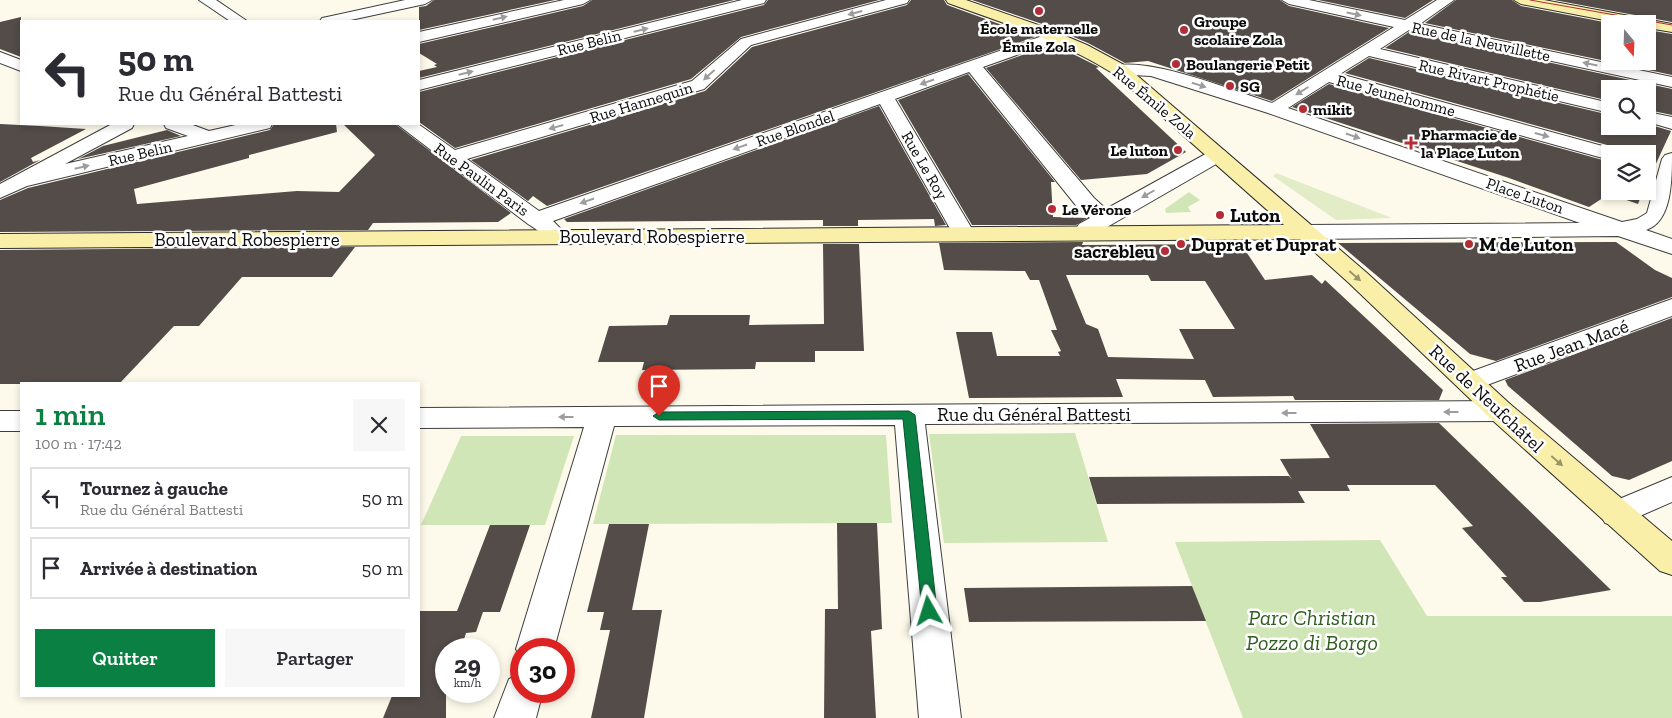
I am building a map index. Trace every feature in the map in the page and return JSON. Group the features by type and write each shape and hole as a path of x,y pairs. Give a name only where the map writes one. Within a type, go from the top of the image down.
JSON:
{"main road":[{"name":"Rue Émile Zola","path":"953,0 1054,37 1096,56 1120,70 1305,232"},
{"path":"1521,0 1672,28"},
{"path":"1553,0 1672,21"},
{"name":"Boulevard Robespierre","path":"0,240 1305,232"},
{"name":"Rue de Neufchâtel","path":"1305,232 1500,411 1672,561"}],"street":[{"path":"206,0 238,20"},
{"path":"332,20 425,0"},
{"path":"420,37 583,0"},
{"name":"Rue Belin","path":"420,85 759,0"},
{"name":"Rue Hannequin","path":"453,157 698,85 746,42 902,0"},
{"name":"Rue de la Neuvillette","path":"1289,0 1672,82"},
{"path":"1274,109 1447,0"},
{"name":"Rue Blondel","path":"536,219 1054,37"},
{"name":"Rue Rivart Prophétie","path":"1368,51 1601,106"},
{"path":"0,57 20,66"},
{"path":"973,66 1086,203 1104,219"},
{"name":"Place Luton","path":"1120,70 1152,71 1274,109 1624,229"},
{"name":"Rue Jeunehomme","path":"1327,76 1601,152"},
{"name":"Rue Le Roy","path":"885,96 964,234"},
{"path":"1656,119 1672,123"},
{"path":"9,187 123,125"},
{"path":"176,125 208,137"},
{"name":"Rue Belin","path":"9,187 259,125"},
{"name":"Rue Paulin Paris","path":"407,125 550,229 557,237"},
{"path":"1080,234 1218,156"},
{"path":"1624,229 1645,224 1657,216 1670,165 1656,164"},
{"path":"1624,229 1672,246"},
{"name":"Place Luton","path":"1305,232 1624,229"},
{"name":"Rue Jean Macé","path":"1469,382 1672,307"},
{"name":"Rue du Général Battesti","path":"420,418 1500,411"},
{"path":"909,415 940,718"},
{"path":"538,638 602,417"},
{"path":"0,421 20,420"},
{"path":"1617,514 1672,488"},
{"path":"515,718 519,703"}],"green space":[{"path":"1276,173 1392,218 1336,220 1273,176"},
{"path":"1189,192 1200,200 1188,207 1191,212 1166,213 1165,209"},
{"path":"1075,433 1108,542 944,543 929,434"},
{"path":"616,435 886,435 892,523 593,524"},
{"path":"461,436 574,436 545,525 421,525"},
{"name":"Parc Christian Pozzo di Borgo","path":"1380,540 1427,616 1672,616 1672,718 1243,718 1175,542"}],"building":[{"path":"434,0 555,0 420,30 419,7 426,6"},
{"path":"592,0 734,0 420,78 420,71 437,67 434,65 437,64 420,54 420,44 583,6"},
{"path":"768,0 879,0 741,37 691,79 455,148 420,123 420,92 764,5"},
{"path":"911,0 944,0 947,5 1035,37 547,206 533,196 528,201 471,160 705,91 752,47 907,5"},
{"path":"972,0 1280,0 1289,6 1389,28 1272,101 1148,61 1125,63 1088,43 1045,25"},
{"path":"1318,0 1433,0 1405,18"},
{"path":"1456,0 1512,0 1521,6 1601,21 1601,60 1425,23"},
{"path":"1554,0 1672,0 1672,22 1656,19 1656,15 1634,15"},
{"path":"21,17 20,57 0,49 0,22"},
{"path":"1656,31 1672,34 1672,75 1648,70 1656,70"},
{"path":"1409,32 1630,80 1601,80 1601,99 1385,48"},
{"path":"1053,44 1099,67 1096,68 1186,152 1147,174 1081,180 986,68"},
{"path":"1369,58 1601,113 1601,135 1656,135 1656,126 1671,131 1656,164 1656,145 1607,145 1345,73"},
{"path":"968,74 1055,182 1051,182 1053,217 1087,218 1076,225 972,225 898,100"},
{"path":"1329,84 1601,160 1601,199 1589,207 1509,178 1292,107"},
{"path":"1656,86 1672,89 1672,115 1656,112"},
{"path":"879,106 946,225 935,226 934,219 858,220 858,226 823,226 823,220 567,222 564,219"},
{"path":"0,124 86,129 31,158 33,162 40,160 0,182"},
{"path":"273,125 336,125 337,132 249,155 249,158 134,189 137,204 297,191 339,192 375,155 344,125 396,125 511,213 498,222 373,223 368,230 0,232 0,200 28,188 270,130"},
{"path":"167,130 181,136 78,159 103,146"},
{"path":"1626,200 1640,200 1638,204"},
{"path":"1083,242 1082,245 1241,244 1265,280 1312,275 1322,284 1325,280 1443,390 1439,400 1295,400 1293,396 1213,397 1205,380 1116,379 1123,397 969,398 956,332 992,332 997,356 1060,356 1058,352 1061,351 1051,330 1057,330 1039,280 1030,280 1025,271 944,270 939,243","holes":["1066,275 1148,275 1151,281 1205,281 1235,329 1179,329 1194,359 1108,357 1098,329 1086,324"]},
{"path":"1616,242 1655,270 1672,278 1672,297 1496,361 1470,354 1338,243"},
{"path":"823,244 859,244 864,351 815,351 815,362 756,362 755,369 642,370 644,362 598,362 609,326 667,325 670,315 750,315 749,325 824,324"},
{"path":"355,247 332,277 242,277 199,326 174,326 121,382 20,382 20,384 0,384 0,250"},
{"path":"1672,318 1672,461 1629,480 1612,476 1508,386 1505,380"},
{"path":"1439,423 1611,590 1540,602 1524,602 1501,577 1507,577 1462,528 1473,526 1435,485 1347,485 1350,491 1298,491 1305,503 1097,504 1089,477 1289,476 1292,480 1280,459 1330,458 1310,424"},
{"path":"837,523 877,523 882,629 871,631 876,718 824,718 825,609 838,609"},
{"path":"609,524 649,524 632,610 662,610 644,718 591,718 610,630 600,630 604,612 587,612"},
{"path":"490,525 530,525 500,612 483,612 476,632 466,633 464,638 435,638 435,703 446,703 446,718 383,718 392,697 420,697 420,611 457,611"},
{"path":"1192,586 1206,621 969,622 964,588"}],"tram line":[{"path":"1530,0 1672,25"}],"place":[{"name":"École maternelle Émile Zola","path":"1039,11"},
{"name":"Groupe scolaire Zola","path":"1184,30"},
{"name":"Boulangerie Petit","path":"1176,64"},
{"name":"SG","path":"1230,86"},
{"name":"mikit","path":"1303,109"},
{"name":"Pharmacie de la Place Luton","path":"1411,143"},
{"name":"Le luton","path":"1178,150"},
{"name":"Le Vérone","path":"1052,209"},
{"name":"Luton","path":"1220,215"},
{"name":"Duprat et Duprat","path":"1181,244"},
{"name":"M de Luton","path":"1469,244"},
{"name":"sacrebleu","path":"1165,251"}],"route":[{"path":"659,416 909,415 929,611"}]}
